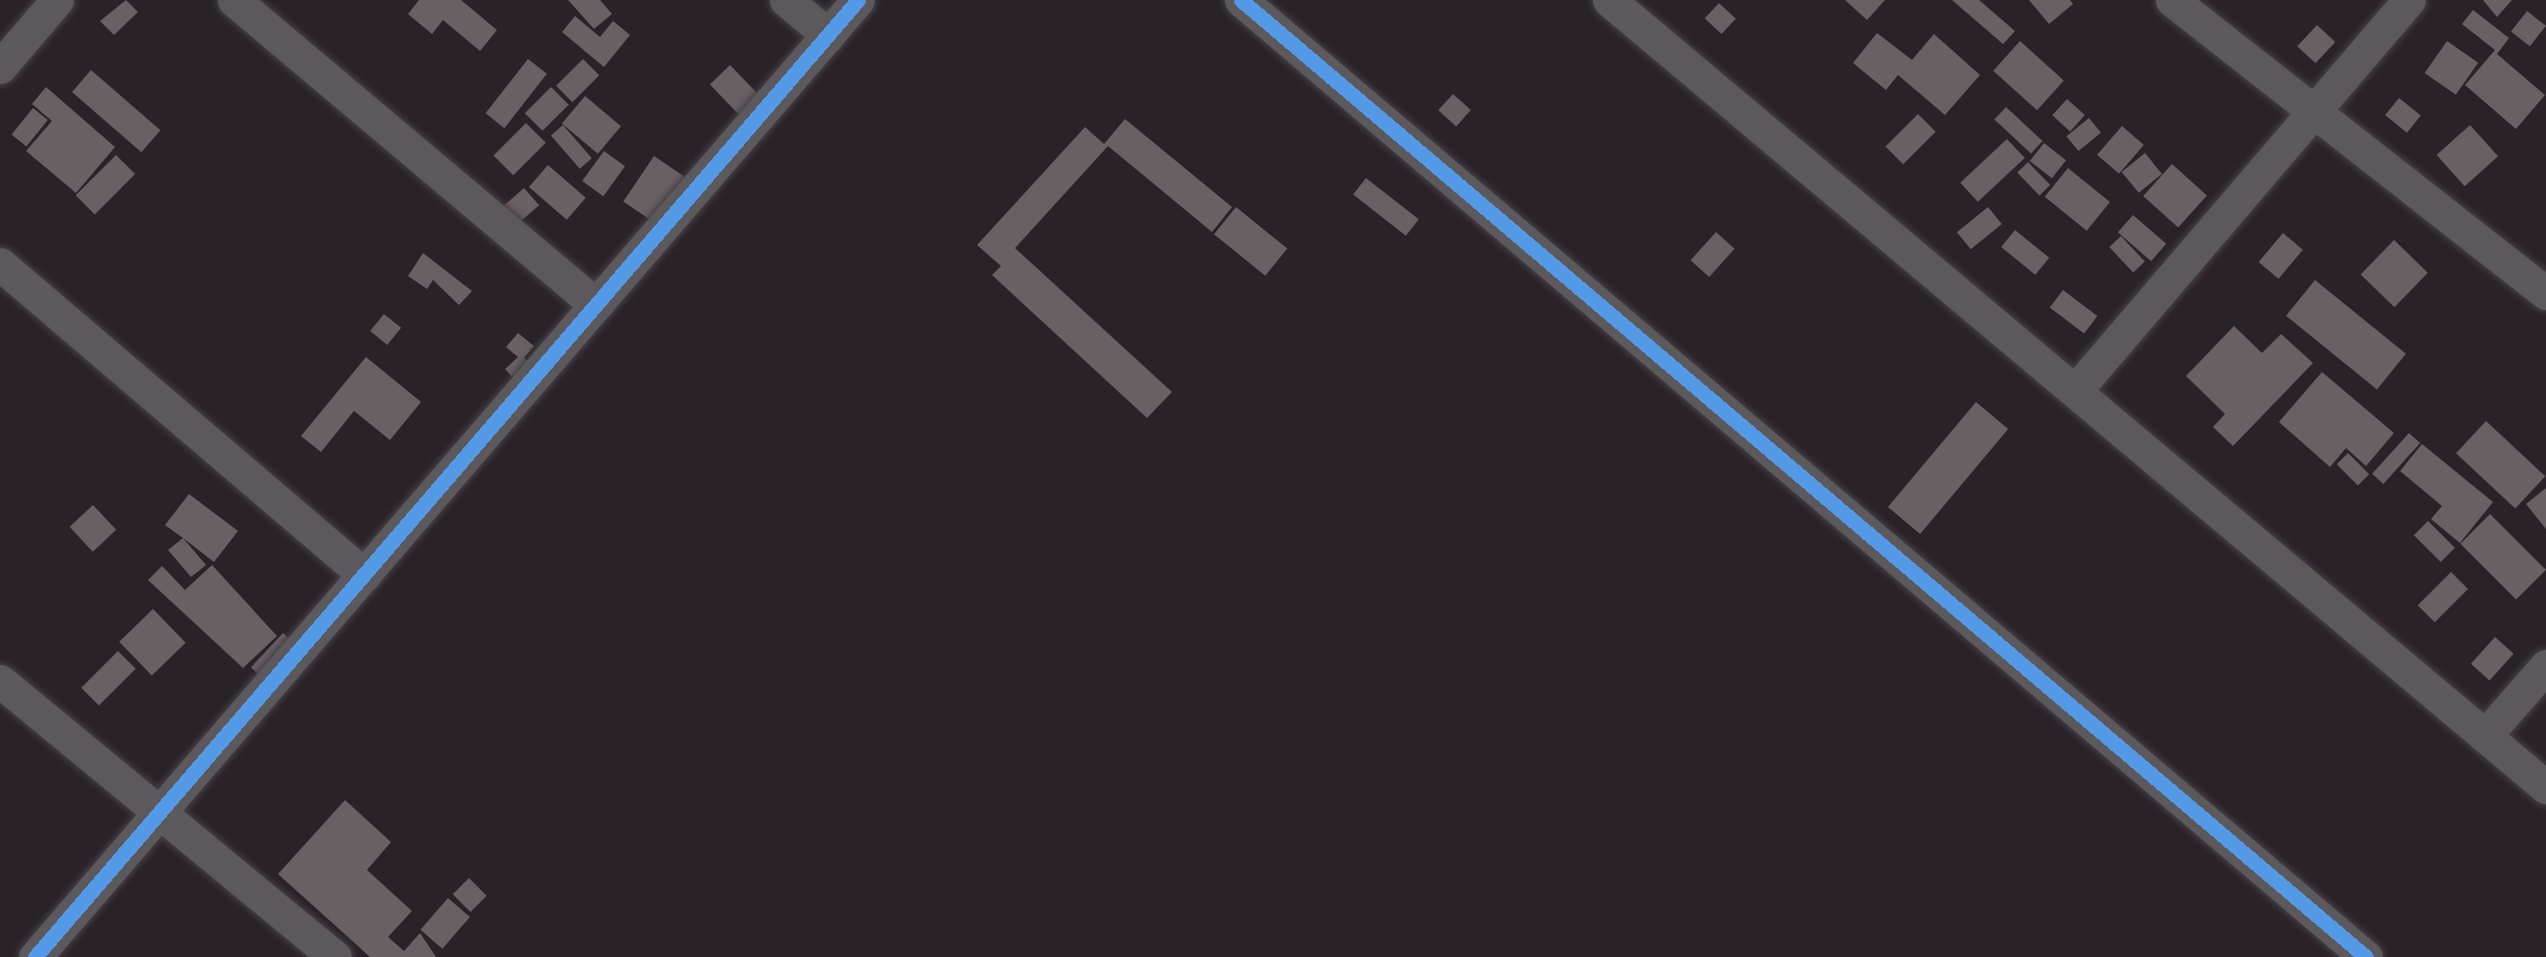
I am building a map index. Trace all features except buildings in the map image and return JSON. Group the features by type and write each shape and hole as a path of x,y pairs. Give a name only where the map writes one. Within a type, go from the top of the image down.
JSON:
{"street":[{"path":"0,67 57,0"},
{"path":"234,0 596,305"},
{"path":"786,0 828,35"},
{"path":"35,957 858,0"},
{"path":"1241,0 2366,957"},
{"path":"1610,0 2546,787"},
{"path":"2171,0 2546,293"},
{"path":"2075,391 2409,0"},
{"path":"0,264 364,575"},
{"path":"2485,736 2546,666"},
{"path":"0,681 335,957"}],"cycle path":[{"path":"35,957 858,0"},
{"path":"1241,0 2366,957"}]}
